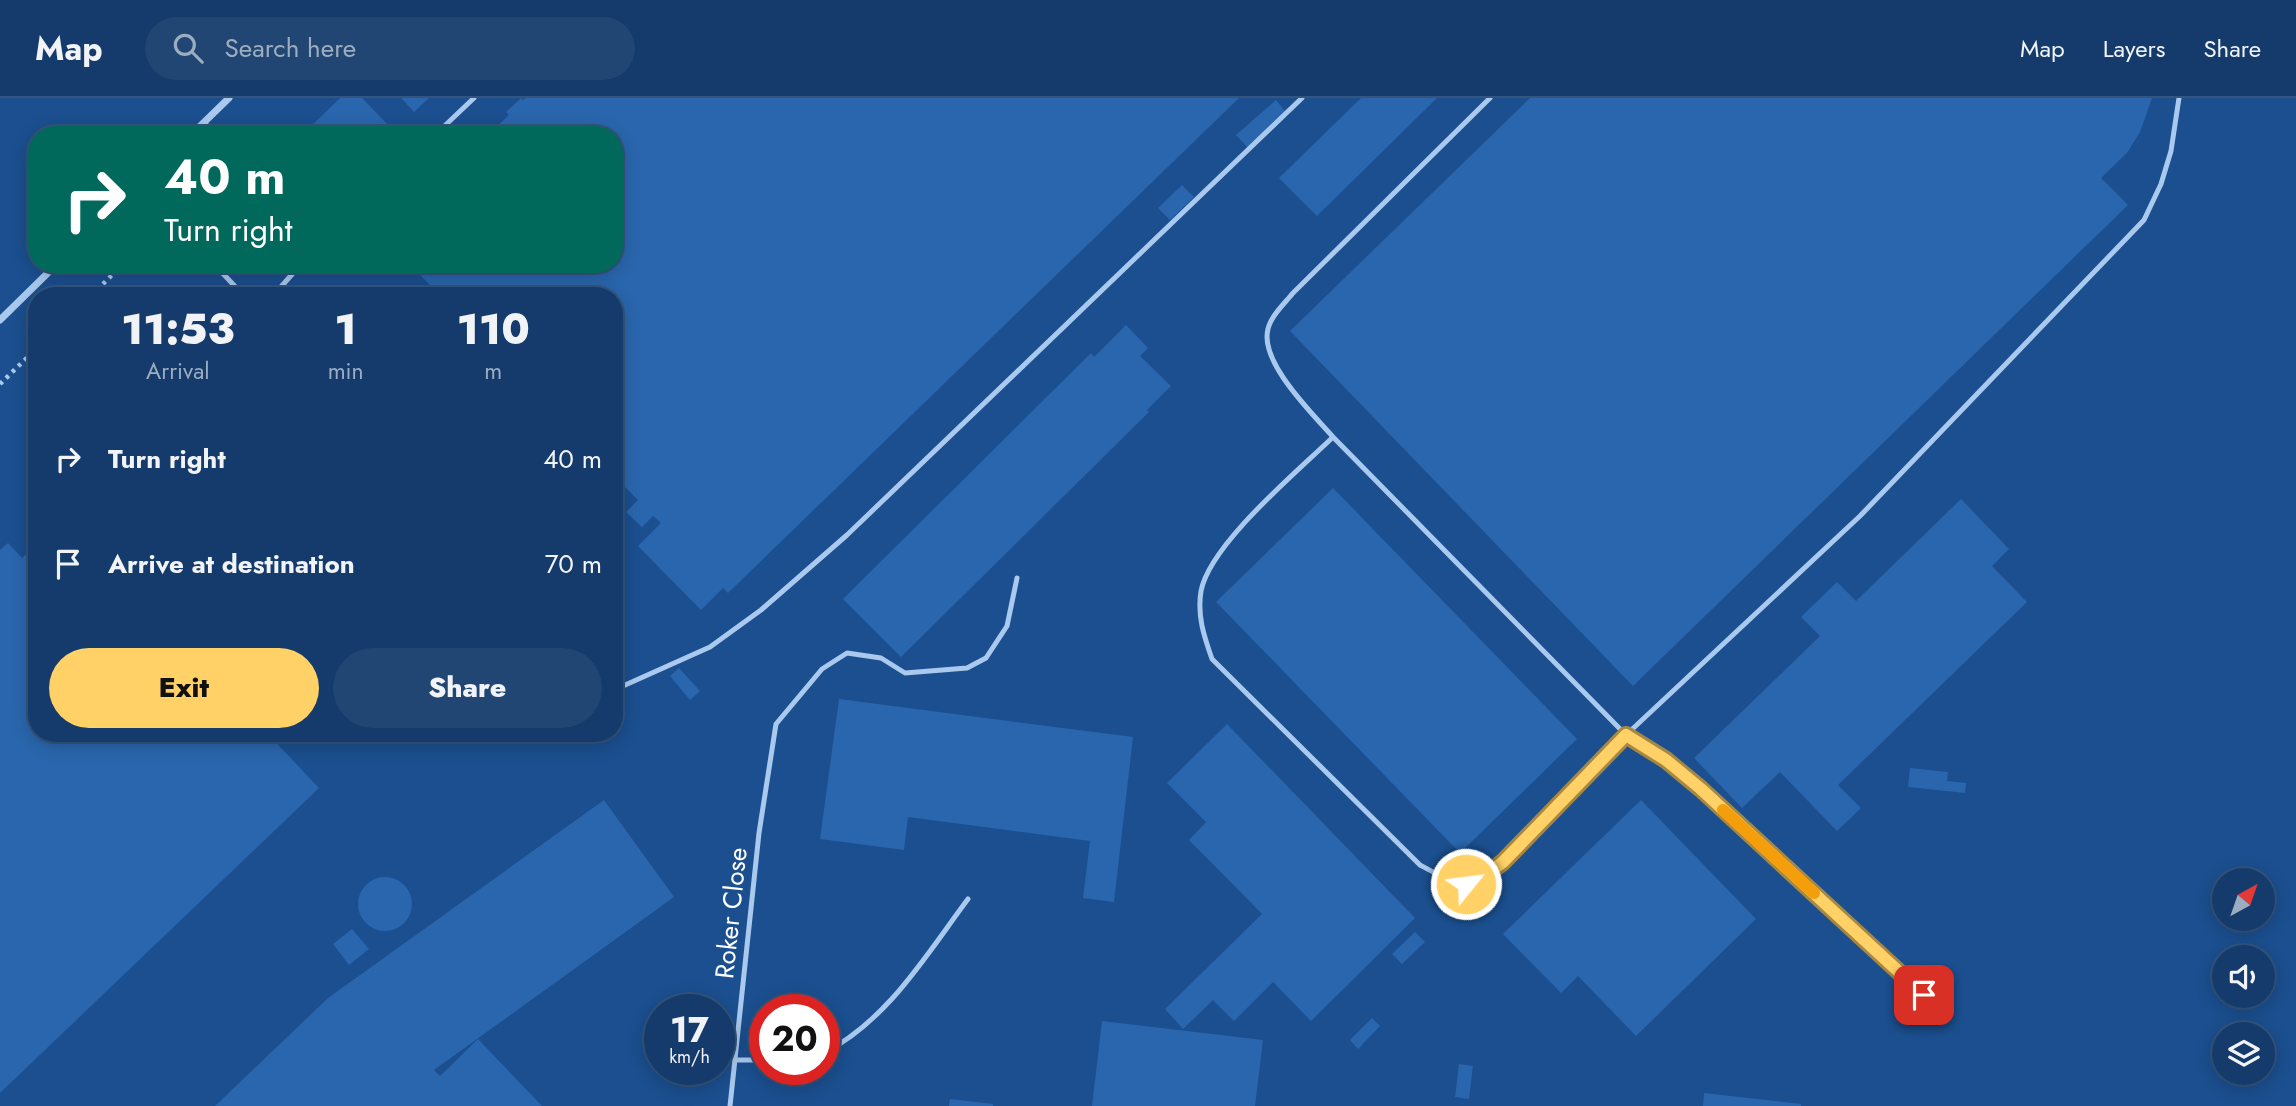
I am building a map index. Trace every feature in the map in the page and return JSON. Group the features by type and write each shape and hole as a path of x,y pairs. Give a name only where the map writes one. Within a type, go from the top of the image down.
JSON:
{"street":[{"path":"200,126 229,98"},
{"path":"34,287 48,273"},
{"path":"0,320 28,292"}],"lane":[{"path":"444,126 474,98"},
{"path":"623,686 710,647 761,610 847,535 1302,98"},
{"path":"1490,98 1277,312 1267,330 1268,345 1275,363 1288,385 1333,438 1626,735 1666,760 1701,789 1945,1013"},
{"path":"1333,438 1236,532 1213,561 1201,590 1200,623 1212,659 1420,865 1445,878 1466,884 1482,878 1503,862 1626,735 1860,516 2144,220 2161,184 2171,151 2179,98"},
{"path":"204,122 207,126"},
{"path":"222,273 236,287"},
{"path":"281,287 293,273"},
{"name":"Roker Close","path":"735,1060 759,833 776,724 821,669 847,653 881,658 905,673 967,668 986,658 1007,626 1017,578"},
{"path":"840,1044 877,1017 968,899"},
{"path":"735,1060 749,1060"},
{"name":"Roker Close","path":"730,1106 732,1085"}],"path":[{"path":"100,287 114,273"},
{"path":"0,384 28,357"}],"building":[{"path":"340,98 362,98 389,126 311,126"},
{"path":"401,98 429,98 414,112"},
{"path":"521,98 1239,98 728,593 723,588 701,610 638,546 661,523 653,516 642,527 626,512 638,500 623,485 623,287 432,287 418,273 623,273 623,126 497,126 509,115 506,112"},
{"path":"1361,98 1437,98 1317,216 1279,178"},
{"path":"1530,98 2152,98 2140,132 2127,153 2101,178 2128,205 1633,686 1290,331"},
{"path":"1276,100 1287,114 1248,148 1236,135"},
{"path":"1182,185 1194,197 1170,220 1158,208"},
{"path":"1126,325 1148,348 1140,356 1171,386 1147,410 1149,412 901,657 843,599 1091,353 1094,357"},
{"path":"1333,488 1577,739 1460,853 1216,602"},
{"path":"1961,499 2009,549 1992,566 2027,602 1838,785 1861,808 1837,831 1780,772 1742,808 1694,758 1820,636 1801,617 1837,582 1856,601"},
{"path":"8,543 22,558 28,552 28,742 276,742 319,788 0,1093 0,550"},
{"path":"679,668 700,691 690,700 670,676"},
{"path":"839,699 1133,737 1114,902 1083,898 1090,841 908,817 904,850 820,839"},
{"path":"1227,724 1415,918 1311,1021 1273,982 1234,1021 1213,1000 1183,1029 1165,1009 1262,914 1189,840 1206,822 1167,783"},
{"path":"1910,768 1948,772 1947,781 1966,783 1965,793 1908,787"},
{"path":"604,800 674,897 434,1070 440,1076 478,1039 542,1106 215,1106 328,998"},
{"path":"1641,800 1756,919 1636,1036 1578,976 1561,993 1503,934"},
{"path":"390,877 400,881 408,889 412,904 408,919 400,927 380,931 370,927 362,919 358,899 362,889 370,881"},
{"path":"352,929 369,949 349,965 333,944"},
{"path":"1415,932 1425,942 1402,964 1392,954"},
{"path":"1372,1018 1380,1026 1358,1049 1350,1040"},
{"path":"1102,1021 1263,1040 1255,1106 1092,1106"},
{"path":"1459,1064 1473,1066 1469,1099 1455,1097"},
{"path":"1704,1093 1801,1104 1801,1106 1703,1106"},
{"path":"950,1099 993,1104 993,1106 949,1106"}],"slow traffic":[{"path":"1723,810 1814,893"}],"route":[{"path":"1466,884 1482,878 1503,862 1626,735 1666,760 1701,789 1924,995"}]}
